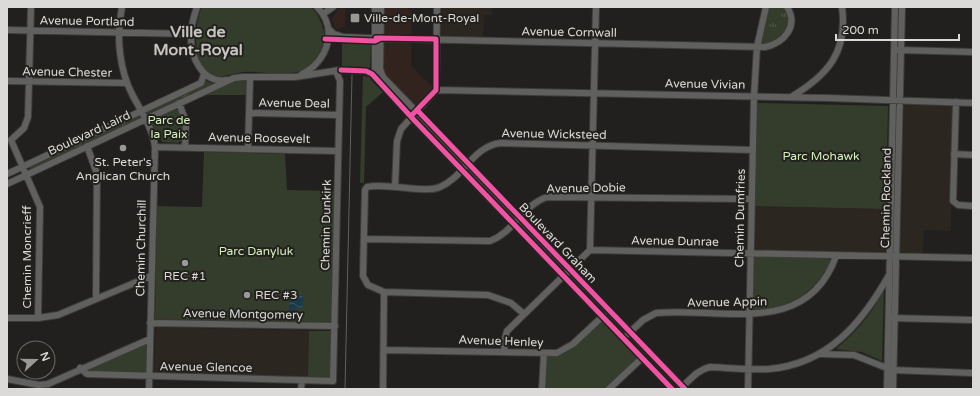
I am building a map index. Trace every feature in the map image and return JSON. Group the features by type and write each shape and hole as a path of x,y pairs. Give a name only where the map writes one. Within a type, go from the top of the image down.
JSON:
{"street":[{"path":"9,140 27,124 31,7"},
{"name":"Chemin Churchill","path":"122,7 119,33 121,57 126,83 154,139 155,147 149,389"},
{"path":"197,7 191,34 195,58 204,74 216,80 234,78"},
{"path":"294,77 308,71 320,61 328,44 329,29 323,14 317,7"},
{"path":"323,14 333,7"},
{"path":"375,7 378,38"},
{"path":"366,71 376,78 378,38 382,7"},
{"path":"395,187 396,141 401,129 411,116 436,90 437,7"},
{"path":"504,351 507,331 590,250 596,7"},
{"name":"Chemin Dumfries","path":"748,389 754,96 757,47 766,7"},
{"path":"757,47 772,46 786,37 792,20 787,7"},
{"path":"791,97 817,80 833,62 842,42 844,31 842,7"},
{"name":"Chemin Rockland","path":"893,389 890,370 897,50 895,7"},
{"name":"Chemin Rockland","path":"897,50 902,7"},
{"name":"Avenue Cornwall","path":"329,29 334,34 343,37 757,47"},
{"name":"Avenue Portland","path":"7,30 191,34"},
{"path":"897,50 973,52"},
{"name":"Boulevard Laird","path":"7,184 234,78 294,77 339,70 366,71 377,69"},
{"name":"Boulevard Graham","path":"377,69 383,77 417,110 467,164 570,269 682,388"},
{"name":"Chemin Dunkirk","path":"333,381 340,81 339,70"},
{"name":"Boulevard Laird","path":"7,174 201,83 204,74"},
{"path":"248,149 250,77"},
{"name":"Boulevard Graham","path":"376,78 672,389"},
{"name":"Avenue Chester","path":"7,82 126,83"},
{"name":"Avenue Vivian","path":"436,90 754,96 973,103"},
{"path":"956,102 953,197 954,203 958,205 973,206"},
{"path":"179,103 185,118 185,147"},
{"name":"Avenue Deal","path":"249,113 339,115"},
{"name":"Chemin Moncrieff","path":"9,140 37,196 40,213 38,318"},
{"name":"Avenue Wicksteed","path":"364,239 365,190 370,186 436,188 446,183 482,150 494,144 753,150"},
{"path":"87,146 97,174 96,299"},
{"name":"Avenue Roosevelt","path":"155,147 338,151"},
{"path":"954,154 973,155"},
{"name":"Avenue Dobie","path":"364,239 486,242 498,237 533,203 547,198 752,199"},
{"path":"364,239 364,279 368,285 384,292 488,295 511,303 524,314"},
{"name":"Avenue Dunrae","path":"590,250 973,258"},
{"name":"Avenue Appin","path":"624,338 643,320 656,313 765,314 780,310 805,299 824,282 831,270 836,256"},
{"name":"Chemin Rockland","path":"891,318 889,274 893,257"},
{"path":"821,354 859,321 869,308 889,274"},
{"path":"7,318 38,318 69,312 151,276"},
{"path":"383,389 384,292"},
{"name":"Avenue Henley","path":"384,350 557,353 568,348 603,316"},
{"path":"891,318 973,320"},
{"name":"Avenue Montgomery","path":"150,323 335,326"},
{"path":"7,379 41,387 57,381 80,368 150,339"},
{"path":"542,389 544,353"},
{"path":"682,388 698,371 710,367 748,369 776,367 821,354 854,355 867,359 890,370 973,373"},
{"path":"609,389 642,358"},
{"name":"Avenue Glencoe","path":"80,368 87,374 149,377 333,381"},
{"name":"Chemin Rockland","path":"886,389 890,370"},
{"path":"302,380 302,389"},
{"path":"55,389 57,381"}],"shaded area":[{"path":"340,7 345,7 345,26 338,30 334,26 332,19"},
{"path":"383,7 407,7 412,13 411,66 436,90 417,110 383,77 381,69"},
{"path":"441,7 492,7 492,15 484,15 483,40 441,36"},
{"path":"906,103 952,105 953,107 951,231 924,230 923,254 902,254 899,251 904,105"},
{"path":"754,206 886,209 885,252 756,250 753,246"},
{"path":"158,327 309,331 308,379 154,373 155,333"}],"green space":[{"path":"202,7 311,7 318,16 322,25 324,45 321,54 316,62 308,68 297,72 284,74 244,72 222,76 213,75 203,67 197,51 197,23"},
{"path":"766,7 787,7 792,19 780,42 757,47"},
{"path":"342,42 371,43 370,68 342,67"},
{"path":"363,76 369,78 383,92 366,107 364,183 360,183"},
{"path":"250,77 249,95 196,95 215,86"},
{"path":"206,81 214,84 149,114 146,113 203,85"},
{"name":"Parc Mohawk","path":"757,103 888,106 886,209 754,206"},
{"name":"Parc de la Paix","path":"175,109 179,110 183,121 182,140 178,143 162,142 152,125 152,120"},
{"path":"138,115 140,116 139,119 31,169 28,168"},
{"name":"Parc Danyluk","path":"204,152 285,154 287,190 335,191 332,324 155,319 157,206 202,207"},
{"path":"756,256 828,258 831,261 817,282 801,297 781,306 756,310 752,308 753,260"},
{"path":"884,289 882,361 862,352 836,349 851,336 863,322"},
{"path":"603,316 642,358 609,389 546,389 544,353 562,351"},
{"path":"309,331 331,331 330,378 308,377"},
{"path":"144,343 147,347 146,373 89,372 89,369"}],"water":[{"path":"298,295 303,295 303,308 296,308 295,314 289,314 289,299 298,299"}],"tram line":[{"path":"345,389 352,75"}],"cycle path":[{"path":"376,38 436,39 436,90 412,115"},
{"path":"325,39 375,41 381,38"},
{"path":"341,70 366,71 372,74 414,120 672,389"},
{"path":"417,110 685,389"}],"place":[{"name":"Ville-de-Mont-Royal","path":"355,18"},
{"name":"St. Peter's Anglican Church","path":"123,148"},
{"name":"REC #1","path":"185,263"},
{"name":"REC #3","path":"247,295"}],"district":[{"name":"Ville de Mont-Royal","path":"198,41"}]}
